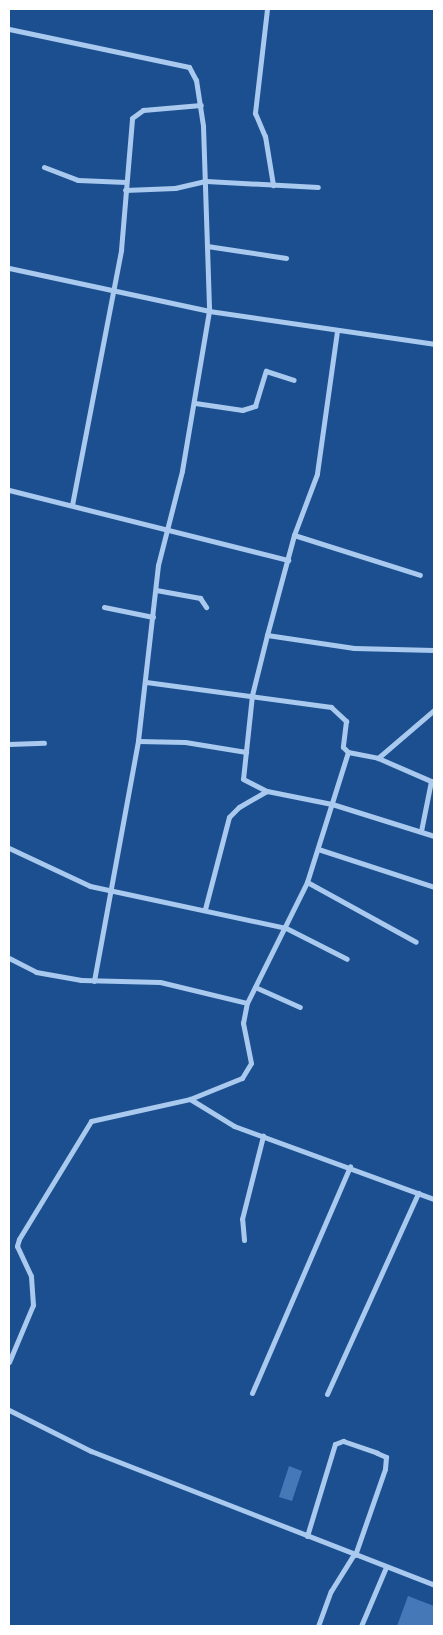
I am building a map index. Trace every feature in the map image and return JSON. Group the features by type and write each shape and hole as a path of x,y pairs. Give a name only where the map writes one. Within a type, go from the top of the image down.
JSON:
{"street":[{"path":"267,9 255,113 265,136 273,185"},
{"path":"9,29 189,67 201,105 206,181 210,311 195,403 166,529 156,590 138,741 112,892 94,981"},
{"path":"72,505 113,290 135,114 143,110 201,105"},
{"path":"44,167 78,180 126,182"},
{"path":"125,190 175,188 206,181 318,187"},
{"path":"207,246 286,258"},
{"path":"9,268 210,311 434,344"},
{"path":"337,331 317,474 294,535 252,695 243,779 267,792 332,804 434,836"},
{"path":"195,403 242,410 255,406 266,371 294,380"},
{"path":"9,490 288,560"},
{"path":"294,535 420,575"},
{"path":"156,590 200,598 206,607"},
{"path":"104,608 153,617"},
{"path":"267,635 354,648 434,650"},
{"path":"146,682 331,707 340,712 346,721 343,747 348,752 378,758 431,782 421,832"},
{"path":"378,758 434,710"},
{"path":"138,741 185,742 246,752"},
{"path":"9,744 44,743"},
{"path":"9,1362 25,1331 34,1294 26,1263 17,1246 19,1239 91,1121 190,1099 242,1078 249,1068 243,1023 247,1003 286,928 307,882 348,752"},
{"path":"205,908 229,817 239,807 267,792"},
{"path":"9,848 90,886 112,892 205,908 286,928 347,959"},
{"path":"318,849 434,887"},
{"path":"307,882 416,942"},
{"path":"9,958 36,972 94,981 160,982 247,1003"},
{"path":"255,987 300,1007"},
{"path":"190,1099 224,1121 350,1166 434,1199"},
{"path":"244,1240 242,1219 263,1136"},
{"path":"252,1393 350,1166"},
{"path":"327,1394 418,1193"},
{"path":"9,1342 16,1347"},
{"path":"9,1410 91,1452 386,1568 434,1585"},
{"path":"307,1536 335,1444 343,1441 377,1452 386,1457 385,1469 354,1554 331,1590 318,1626"},
{"path":"361,1626 386,1568"}],"building":[{"path":"289,1466 302,1471 292,1501 279,1497"},
{"path":"408,1596 434,1606 434,1626 397,1626"}]}
